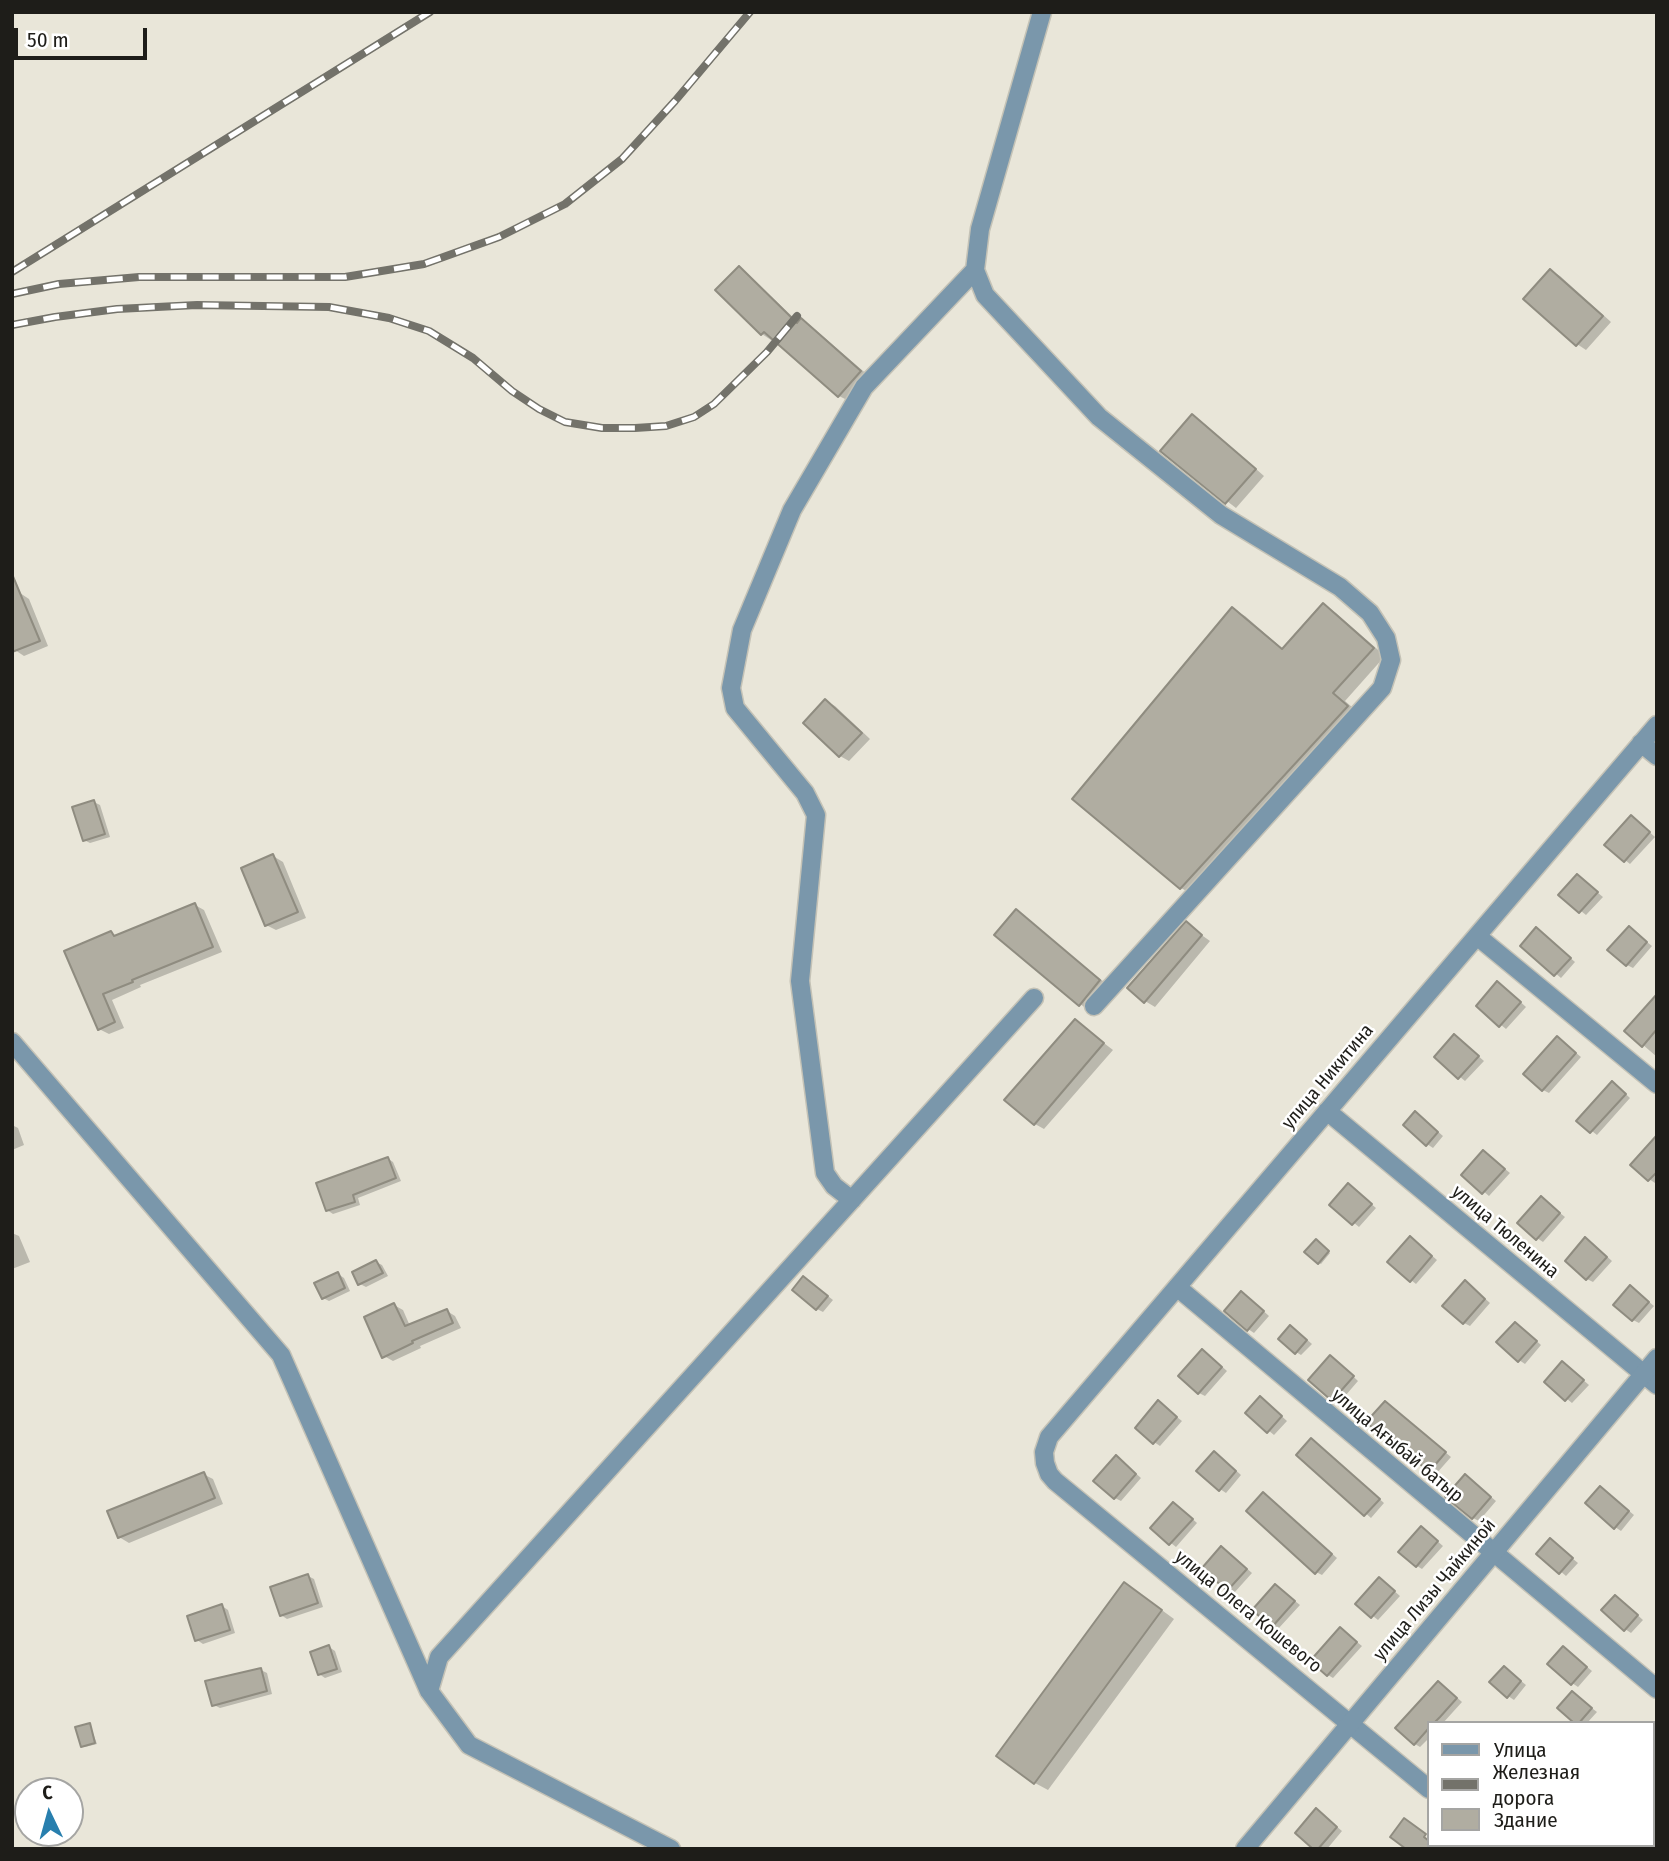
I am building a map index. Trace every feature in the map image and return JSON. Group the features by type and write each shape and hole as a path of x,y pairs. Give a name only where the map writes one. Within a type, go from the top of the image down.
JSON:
{"street":[{"path":"1042,12 980,229 975,270 985,295 1099,417 1221,514 1340,587 1370,613 1385,638 1391,660 1382,688 1094,1006"},
{"path":"852,1200 834,1186 825,1173 800,981 816,815 805,793 735,708 731,688 742,630 792,510 863,387 975,270"},
{"name":"улица Никитина","path":"1045,1463 1044,1452 1049,1437 1657,725"},
{"path":"1641,743 1657,756"},
{"path":"1477,936 1657,1084"},
{"path":"429,1691 439,1657 1034,998"},
{"path":"12,1042 281,1355 429,1691 469,1745 671,1849"},
{"name":"улица Тюленина","path":"1327,1111 1650,1380"},
{"name":"улица Ағыбай батыр","path":"1177,1287 1492,1554 1657,1689"},
{"name":"улица Лизы Чайкиной","path":"1245,1849 1492,1554 1650,1380 1657,1358"},
{"name":"улица Олега Кошевого","path":"1045,1463 1055,1481 1428,1788"}],"building":[{"path":"739,266 797,323 801,318 861,371 838,397 764,332 761,335 715,290"},
{"path":"1550,269 1603,316 1576,346 1523,299"},
{"path":"1192,414 1256,469 1225,504 1160,451"},
{"path":"12,574 40,641 12,652"},
{"path":"1323,603 1374,648 1333,693 1348,706 1180,889 1072,799 1232,607 1282,649"},
{"path":"825,699 862,733 839,757 803,723"},
{"path":"94,800 105,834 83,841 72,807"},
{"path":"1631,815 1650,832 1624,862 1604,845"},
{"path":"273,854 298,912 265,926 241,868"},
{"path":"1577,874 1598,892 1579,913 1558,895"},
{"path":"195,903 213,947 103,994 115,1022 98,1030 64,951 111,931 114,936"},
{"path":"1016,909 1100,980 1079,1006 994,935"},
{"path":"1186,921 1202,935 1144,1003 1127,988"},
{"path":"1629,926 1647,942 1626,966 1607,950"},
{"path":"1536,927 1571,958 1554,976 1520,946"},
{"path":"1497,981 1521,1002 1499,1027 1476,1006"},
{"path":"1657,994 1657,1029 1642,1047 1624,1031"},
{"path":"1075,1019 1104,1043 1034,1125 1004,1100"},
{"path":"1454,1034 1479,1056 1458,1079 1434,1057"},
{"path":"1557,1036 1576,1053 1542,1091 1523,1074"},
{"path":"1612,1081 1626,1094 1590,1133 1576,1121"},
{"path":"1415,1111 1438,1132 1426,1146 1403,1125"},
{"path":"1657,1135 1657,1172 1648,1181 1630,1165"},
{"path":"1483,1150 1505,1169 1482,1194 1461,1175"},
{"path":"388,1157 396,1178 353,1195 355,1202 326,1211 316,1183"},
{"path":"1348,1183 1372,1204 1352,1225 1329,1205"},
{"path":"1541,1196 1560,1213 1536,1240 1517,1223"},
{"path":"1410,1236 1432,1256 1410,1282 1387,1262"},
{"path":"1585,1237 1607,1257 1586,1280 1565,1261"},
{"path":"1316,1239 1329,1251 1318,1264 1304,1252"},
{"path":"376,1260 383,1273 358,1285 352,1272"},
{"path":"338,1272 345,1288 322,1299 314,1283"},
{"path":"803,1276 828,1296 816,1310 792,1290"},
{"path":"1465,1280 1485,1299 1463,1324 1442,1306"},
{"path":"1630,1285 1649,1302 1632,1321 1613,1305"},
{"path":"1241,1291 1264,1311 1247,1331 1224,1311"},
{"path":"394,1303 405,1326 447,1309 453,1323 382,1358 364,1317"},
{"path":"1515,1322 1537,1341 1518,1362 1496,1342"},
{"path":"1290,1325 1307,1340 1295,1354 1278,1339"},
{"path":"1202,1349 1222,1367 1198,1394 1178,1376"},
{"path":"1330,1355 1354,1376 1332,1401 1308,1380"},
{"path":"1562,1361 1584,1380 1565,1401 1544,1382"},
{"path":"1260,1396 1282,1416 1267,1433 1245,1413"},
{"path":"1158,1400 1177,1417 1153,1444 1135,1428"},
{"path":"1385,1401 1446,1452 1429,1472 1394,1441 1391,1444 1366,1422"},
{"path":"1311,1438 1380,1499 1364,1516 1296,1455"},
{"path":"1214,1451 1236,1471 1219,1491 1196,1471"},
{"path":"1116,1455 1136,1474 1114,1499 1093,1481"},
{"path":"204,1472 215,1498 118,1538 107,1511"},
{"path":"1465,1474 1491,1497 1472,1519 1445,1497"},
{"path":"1600,1486 1629,1511 1614,1529 1585,1503"},
{"path":"1263,1492 1332,1554 1315,1574 1246,1511"},
{"path":"1173,1502 1193,1519 1169,1545 1150,1528"},
{"path":"1421,1526 1438,1541 1416,1567 1398,1552"},
{"path":"1550,1538 1573,1558 1559,1574 1536,1554"},
{"path":"1221,1546 1247,1569 1227,1591 1202,1568"},
{"path":"308,1574 318,1603 280,1616 270,1587"},
{"path":"1379,1577 1395,1591 1371,1618 1355,1604"},
{"path":"1124,1582 1162,1610 1034,1784 996,1756"},
{"path":"1275,1584 1295,1601 1272,1627 1252,1610"},
{"path":"1615,1595 1638,1615 1624,1631 1601,1610"},
{"path":"222,1604 230,1630 195,1641 187,1616"},
{"path":"1340,1627 1357,1642 1327,1676 1310,1661"},
{"path":"329,1645 337,1669 318,1675 310,1652"},
{"path":"1563,1646 1587,1667 1571,1685 1547,1664"},
{"path":"1504,1666 1521,1681 1507,1698 1489,1682"},
{"path":"261,1668 267,1691 212,1706 205,1681"},
{"path":"1438,1681 1457,1698 1436,1721 1428,1721 1428,1729 1414,1745 1395,1728"},
{"path":"1572,1691 1592,1708 1581,1721 1572,1721 1557,1708"},
{"path":"90,1723 95,1743 81,1747 75,1727"},
{"path":"1316,1808 1337,1827 1318,1849 1313,1849 1295,1833"},
{"path":"1404,1818 1426,1834 1424,1837 1428,1840 1428,1847 1440,1849 1406,1849 1390,1837"}],"railway":[{"path":"12,272 430,12"},
{"path":"12,294 59,284 139,277 345,277 424,264 499,237 565,204 622,159 750,12"},
{"path":"12,325 117,309 197,305 329,307 389,318 429,331 473,358 512,391 565,422 602,428 635,428 666,426 694,417 714,404 767,352 797,316"}]}
